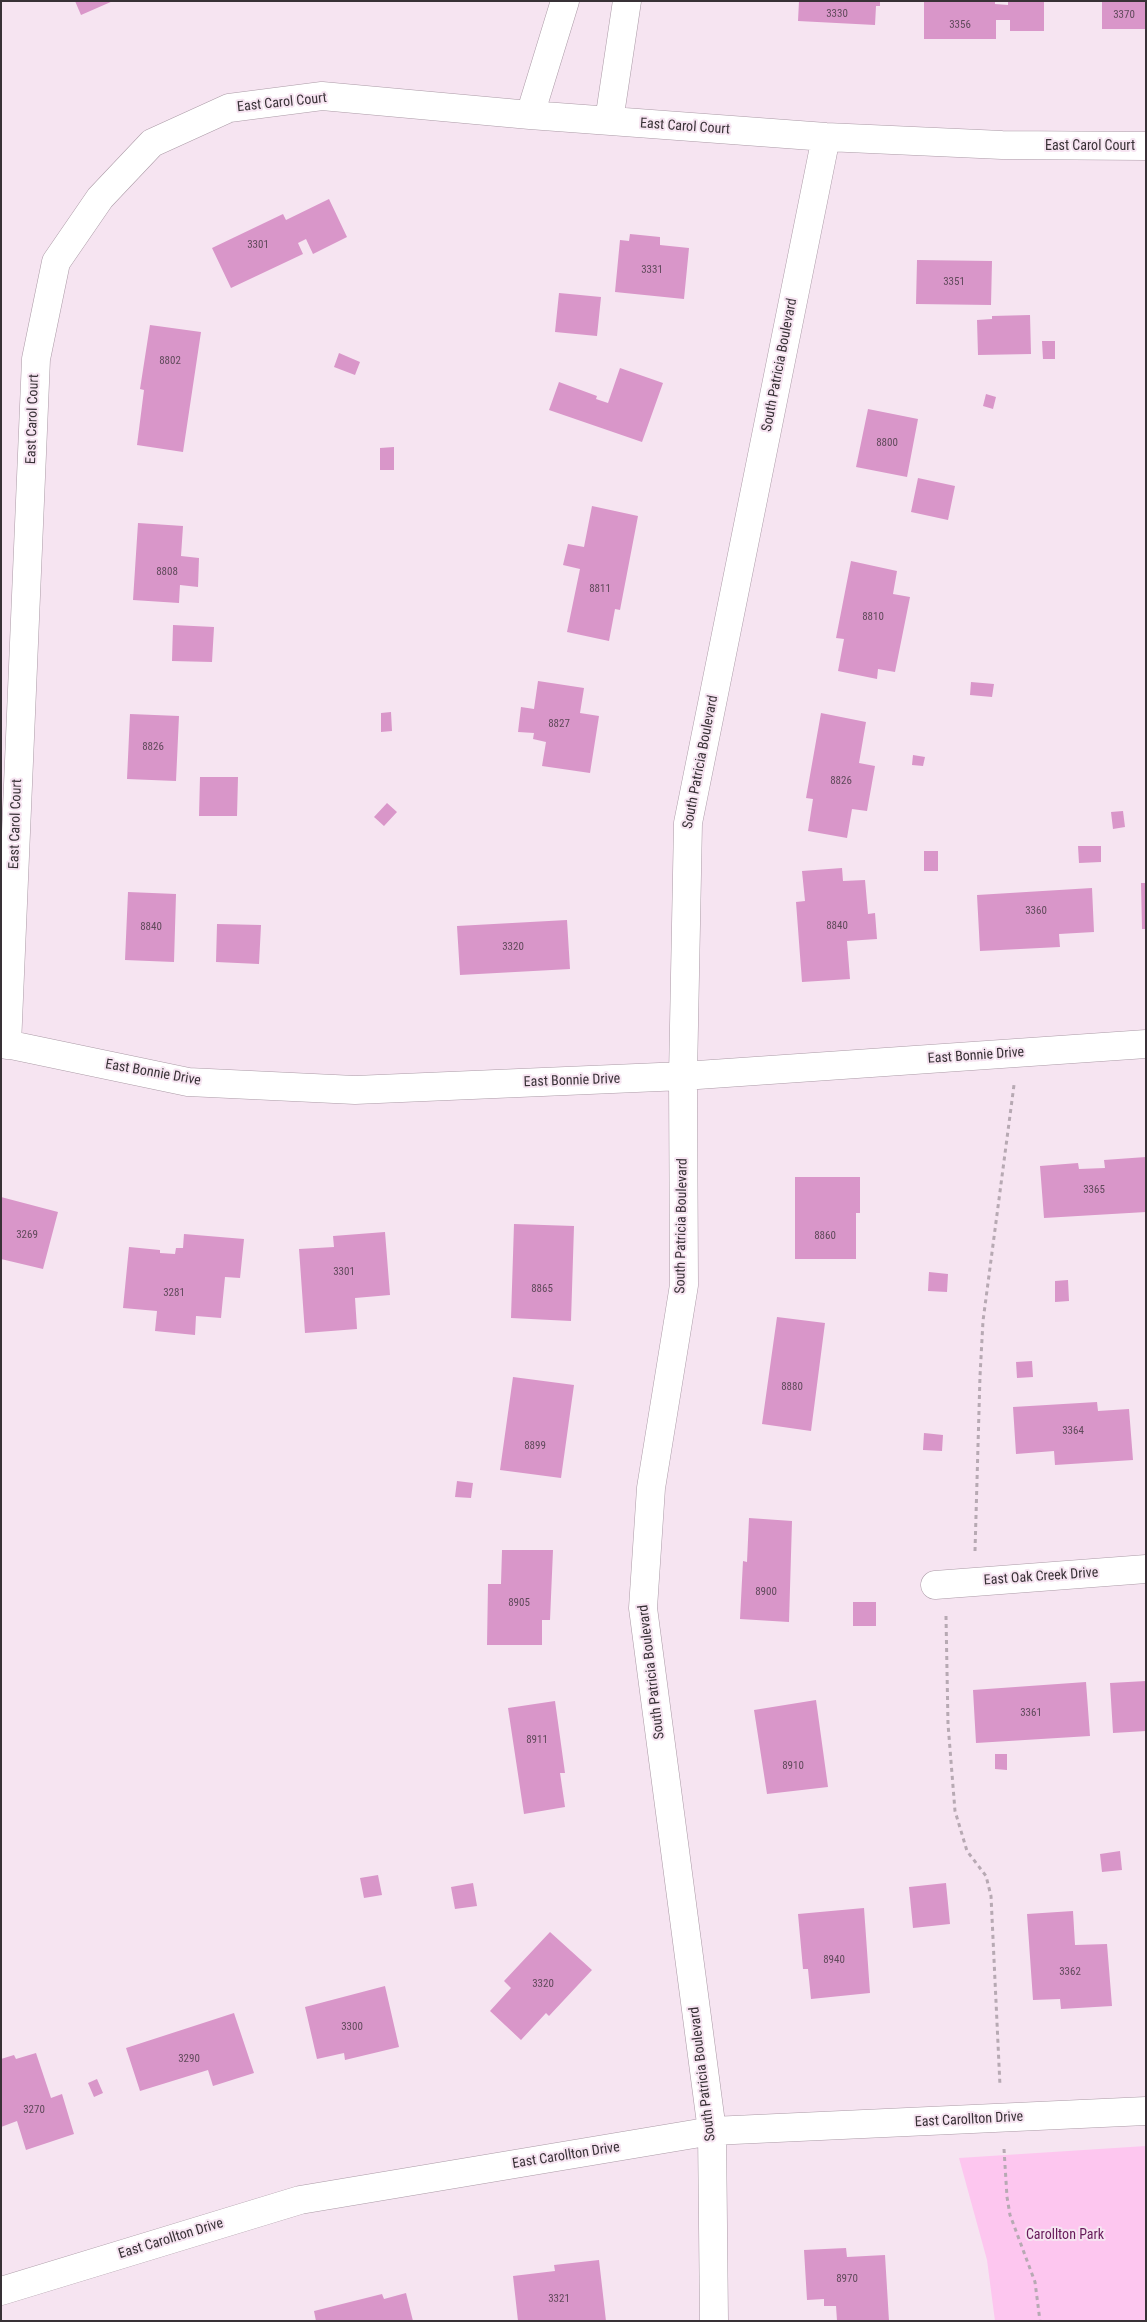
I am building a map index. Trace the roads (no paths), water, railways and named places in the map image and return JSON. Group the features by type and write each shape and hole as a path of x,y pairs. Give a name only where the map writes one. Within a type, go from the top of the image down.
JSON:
{"street":[{"path":"530,115 565,1"},
{"path":"609,121 627,1"},
{"name":"East Carol Court","path":"4,1044 36,359 56,262 100,198 152,143 230,108 322,96 530,115 826,137 1002,145 1146,146"},
{"name":"South Patricia Boulevard","path":"714,2321 712,2131 643,1608 651,1488 684,1285 683,1076 688,823 826,137"},
{"name":"East Bonnie Drive","path":"4,1044 188,1082 355,1090 683,1076 1146,1044"},
{"name":"East Oak Creek Drive","path":"941,1584 1146,1569"},
{"name":"East Carollton Drive","path":"1,2291 300,2200 712,2131 1146,2111"}],"park label":[{"name":"Carollton Park","path":"1065,2235"}]}
